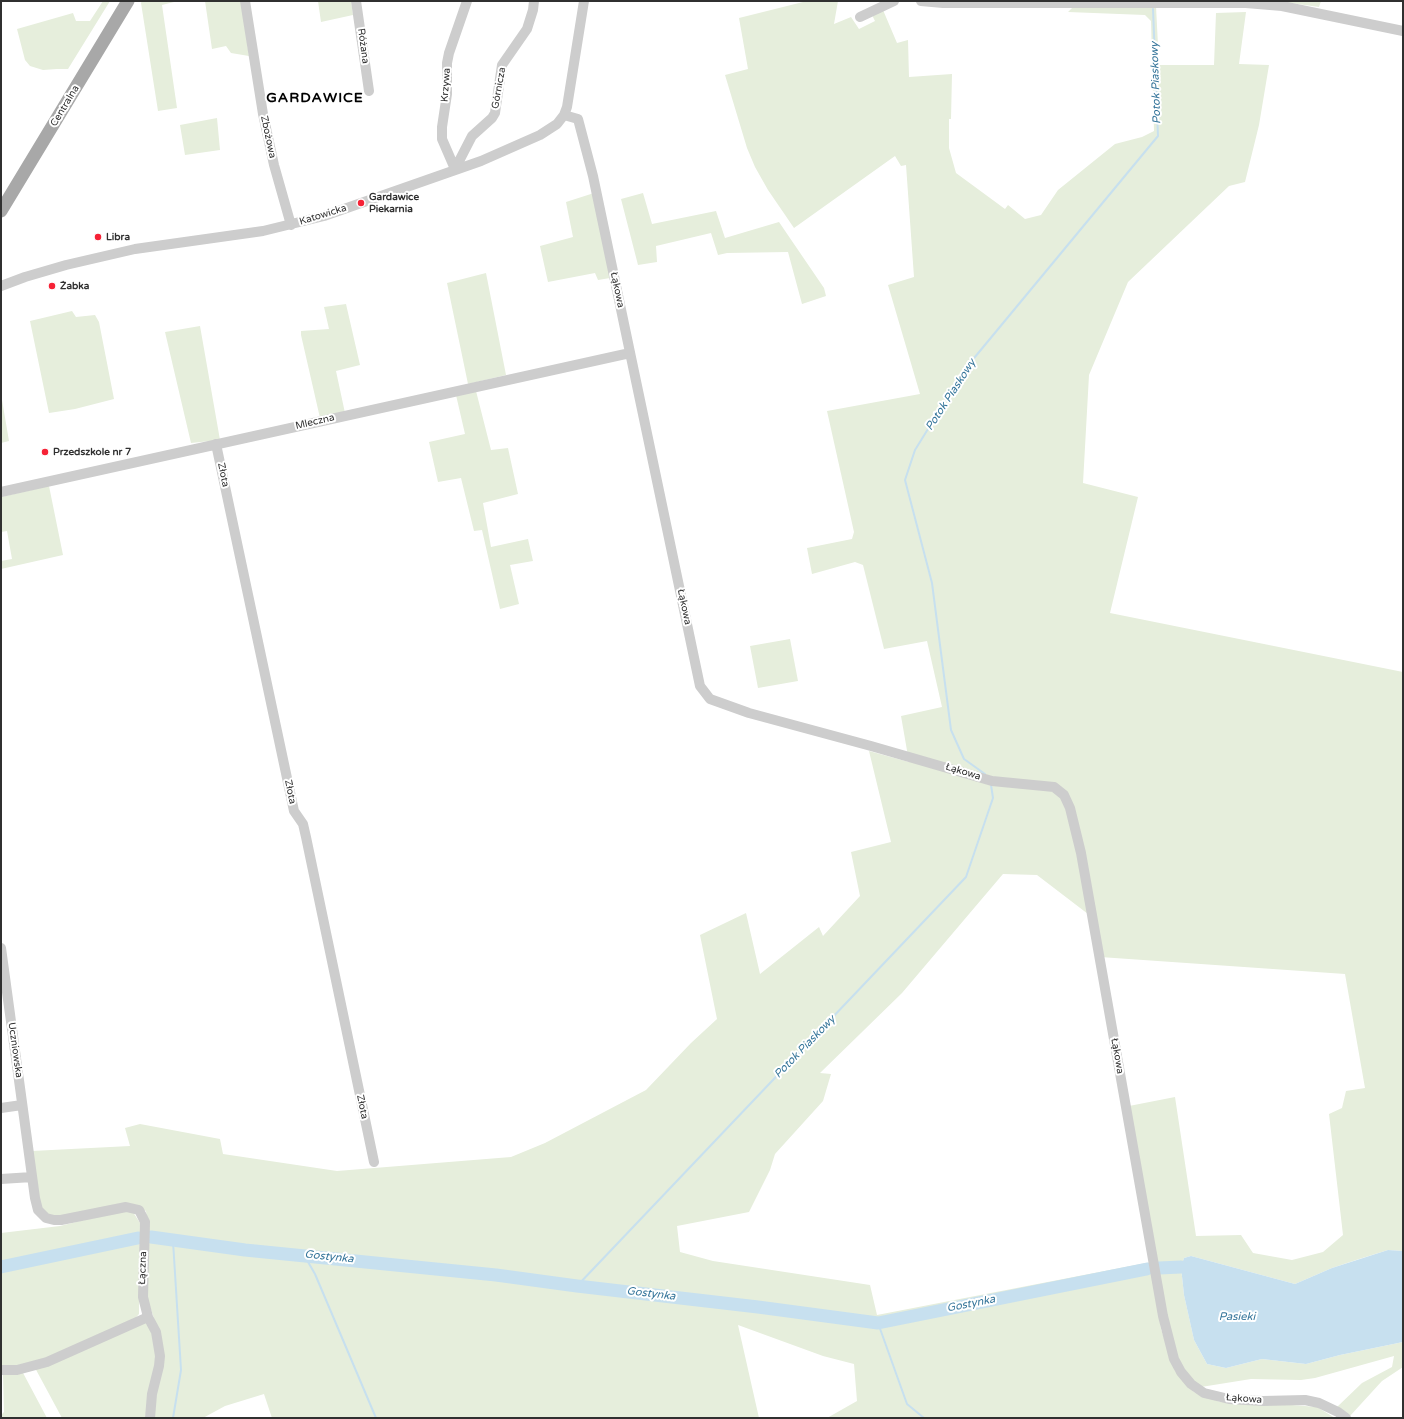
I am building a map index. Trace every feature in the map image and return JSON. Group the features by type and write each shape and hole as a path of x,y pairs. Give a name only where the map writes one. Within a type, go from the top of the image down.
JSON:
{"main road":[{"name":"Centralna","path":"1,195 118,1"},
{"name":"Centralna","path":"1,211 128,1"}],"street":[{"name":"Zbożowa","path":"245,1 263,114 274,165 291,225"},
{"name":"Różana","path":"356,1 370,91"},
{"name":"Krzywa","path":"455,170 442,139 442,127 446,94 447,63 467,1"},
{"name":"Górnicza","path":"455,170 472,136 492,118 495,112 502,64 527,29 533,10 534,1"},
{"name":"Katowicka","path":"1,286 66,265 135,249 176,242 236,235 291,225 324,216 499,154 540,135 558,124 564,115 570,98 584,1"},
{"path":"860,17 894,1"},
{"path":"921,1 943,3 1246,3 1282,6 1403,31"},
{"name":"Łąkowa","path":"564,115 578,119 600,206 700,686 710,698 749,713 992,781 1054,787 1064,795 1070,808 1081,853 1163,1316 1174,1359 1190,1384 1204,1393 1229,1399 1263,1401 1305,1400 1319,1403 1338,1412 1346,1418"},
{"name":"Mleczna","path":"1,492 630,352"},
{"name":"Złota","path":"216,444 294,811 303,824 306,837 374,1162"},
{"name":"Uczniowska","path":"1,948 32,1176 38,1210 46,1218"},
{"path":"1,1108 22,1105"},
{"path":"1,1179 32,1176"},
{"name":"Łączna","path":"46,1218 61,1220 126,1207 139,1210 145,1222 142,1282 143,1297 148,1317 156,1332 160,1356 152,1394 150,1418"},
{"path":"1,1370 17,1370 47,1362 148,1317"}],"green space":[{"path":"103,1 110,1 68,69 43,70 30,66 25,60 17,29 73,13 76,21 90,21"},
{"path":"142,1 178,1 162,5 177,108 158,111 141,3"},
{"path":"205,1 241,1 249,56 231,53 226,46 212,49"},
{"path":"318,1 351,1 353,15 321,22"},
{"path":"807,1 838,1 834,24 851,17 859,29 875,21 872,15 883,10 897,43 908,40 909,77 952,74 949,148 956,173 1005,209 1008,205 1025,219 1041,215 1058,190 1115,144 1142,137 1154,131 1151,21 1145,15 1068,12 1073,7 1156,6 1159,65 1214,65 1216,13 1246,12 1239,64 1269,65 1259,125 1245,182 1229,186 1128,282 1089,375 1083,483 1138,497 1110,613 1403,672 1403,1251 1388,1250 1332,1268 1295,1284 1191,1256 1184,1258 1181,1267 1184,1295 1194,1340 1207,1364 1226,1368 1262,1359 1306,1364 1340,1355 1403,1342 1403,1367 1382,1381 1350,1416 1337,1407 1362,1383 1392,1367 1394,1356 1315,1378 1301,1380 1251,1379 1201,1387 1186,1374 1176,1356 1167,1324 1129,1106 1175,1097 1196,1236 1241,1235 1253,1253 1292,1260 1323,1252 1343,1235 1329,1114 1342,1108 1346,1091 1365,1088 1345,974 1100,957 1075,820 1088,914 1037,875 1003,874 902,993 820,1073 831,1074 823,1101 775,1154 770,1170 749,1212 677,1226 680,1252 713,1261 870,1285 877,1315 1151,1262 1161,1329 1175,1371 1194,1392 1220,1402 1317,1407 1335,1418 827,1418 857,1401 854,1364 823,1356 738,1325 759,1418 272,1418 264,1394 225,1406 203,1418 155,1418 153,1414 154,1402 164,1359 157,1327 147,1298 148,1230 146,1211 132,1205 119,1205 59,1218 46,1214 39,1207 32,1151 130,1146 125,1128 140,1124 220,1139 223,1154 337,1171 511,1157 545,1143 646,1090 691,1043 717,1019 700,935 746,913 760,974 819,927 823,936 860,896 851,852 891,842 869,751 909,762 901,716 942,707 927,641 884,649 863,565 855,562 812,574 807,548 852,539 854,532 827,411 920,394 888,285 914,277 906,165 901,166 895,156 794,228 768,190 755,167 747,148 725,75 748,69 739,18"},
{"path":"1276,1 1321,1 1319,7"},
{"path":"217,118 220,150 185,155 180,125"},
{"path":"594,193 610,278 598,280 595,273 548,282 540,246 573,237 566,202"},
{"path":"643,193 652,224 716,211 725,238 779,222 824,288 826,296 802,304 788,252 727,253 718,255 711,233 656,246 657,262 638,265 621,199"},
{"path":"486,273 506,375 468,384 447,283"},
{"path":"346,304 360,365 336,371 345,413 320,418 301,331 329,329 324,307"},
{"path":"72,311 76,317 95,315 99,322 114,399 75,409 49,413 30,321"},
{"path":"200,326 220,440 191,443 165,332"},
{"path":"476,391 491,450 508,448 518,494 483,503 491,547 528,539 533,561 510,565 519,604 500,609 482,530 474,531 461,478 438,482 429,442 465,434 456,395"},
{"path":"1,394 9,441 1,443"},
{"path":"49,486 63,555 1,569 1,561 12,559 7,531 1,532 1,497"},
{"path":"790,639 798,681 758,688 750,646"},
{"path":"120,1211 133,1212 140,1223 139,1314 126,1329 145,1322 152,1331 158,1359 145,1418 62,1418 34,1366 22,1371 47,1418 1,1418 1,1415 4,1412 3,1375 1,1374 1,1233 60,1226"}],"water":[{"name":"Pasieki","path":"1388,1250 1403,1251 1403,1342 1340,1355 1306,1364 1262,1359 1226,1368 1207,1364 1194,1340 1184,1295 1181,1267 1184,1258 1191,1256 1295,1284 1332,1268"}],"waterway":[{"name":"Potok Piaskowy","path":"985,774 964,759 951,730 932,583 905,480 915,450 965,369 1158,136 1153,9"},
{"name":"Potok Piaskowy","path":"577,1286 966,877 993,798 991,785"},
{"name":"Gostynka","path":"151,1237 245,1250 496,1275 878,1323 1147,1269"},
{"name":"Gostynka","path":"1,1267 138,1238"},
{"path":"173,1241 181,1370 173,1418"},
{"path":"304,1255 315,1274 376,1418"},
{"name":"Gostynka","path":"1159,1268 1181,1267"},
{"path":"878,1323 907,1404 924,1418"}],"place":[{"name":"Gardawice Piekarnia","path":"361,203"},
{"name":"Libra","path":"98,237"},
{"name":"Żabka","path":"52,286"},
{"name":"Przedszkole nr 7","path":"45,452"}],"district":[{"name":"GARDAWICE","path":"315,98"}]}
